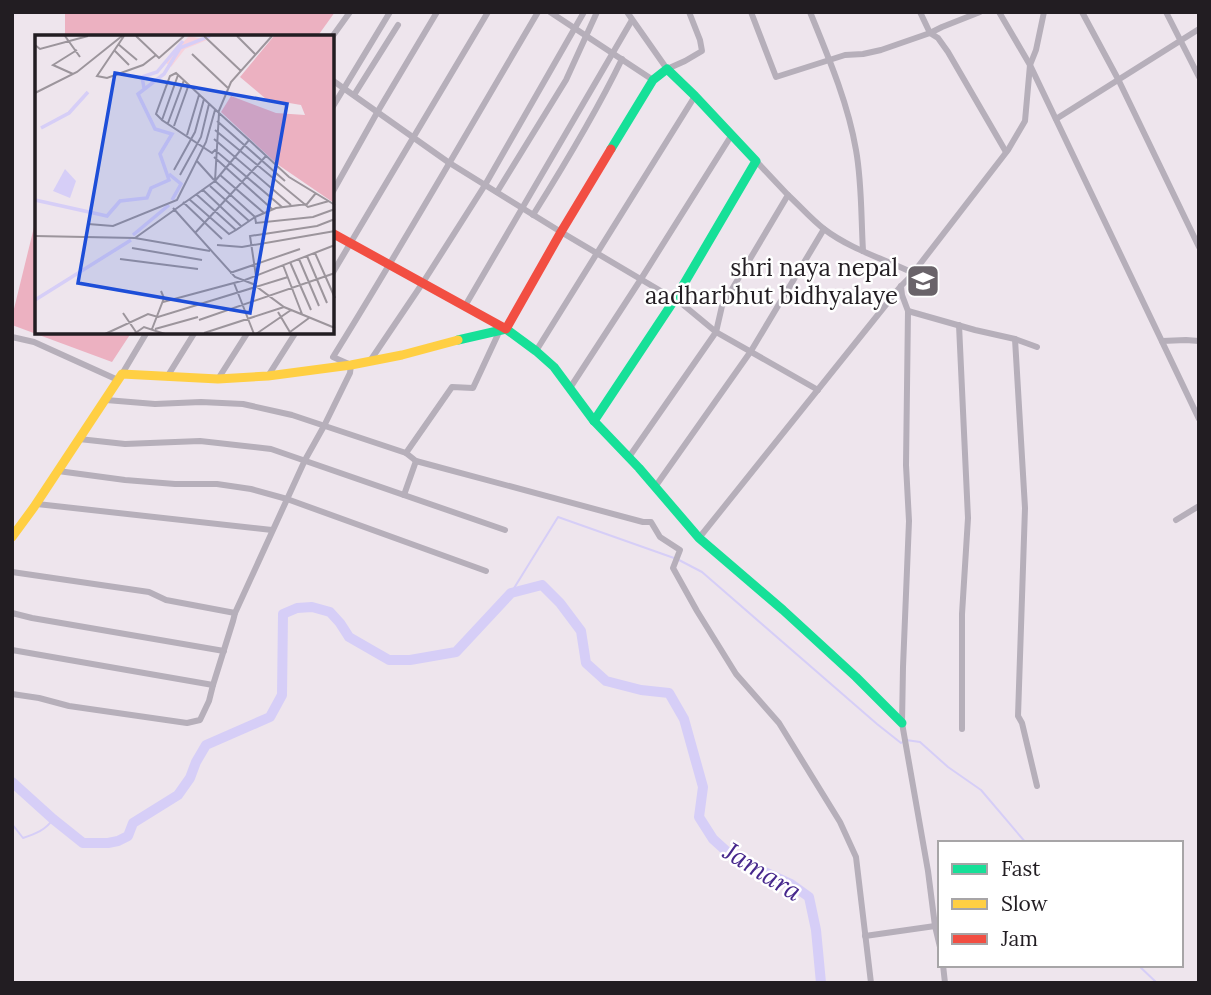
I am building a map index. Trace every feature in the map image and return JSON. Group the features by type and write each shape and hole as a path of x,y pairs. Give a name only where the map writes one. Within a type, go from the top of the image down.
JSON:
{"street":[{"path":"333,35 350,12"},
{"path":"334,105 390,12"},
{"path":"334,189 437,12"},
{"path":"334,271 488,12"},
{"path":"351,365 333,356 390,266 538,12"},
{"path":"550,12 653,80"},
{"path":"370,361 485,185 584,12"},
{"path":"496,192 566,80 597,12"},
{"path":"627,12 667,69 824,229 863,251 913,273"},
{"path":"406,453 452,387 473,388 503,329 653,80 667,69 702,51 689,12"},
{"path":"751,12 776,77 845,55 881,50 980,12"},
{"path":"810,12 829,61 856,149 863,251"},
{"path":"920,12 930,33 948,52 1006,152"},
{"path":"999,12 1030,65 1199,419"},
{"path":"699,538 913,273 1006,152 1026,121 1030,65 1044,12"},
{"path":"1082,12 1118,79 1199,247"},
{"path":"1166,12 1199,77"},
{"path":"465,306 632,20"},
{"path":"354,95 398,25"},
{"path":"1056,119 1199,29"},
{"path":"533,215 573,150 622,59"},
{"path":"334,82 412,138 485,185 675,299 716,332 818,390"},
{"path":"536,351 695,96"},
{"path":"570,388 731,136"},
{"path":"594,421 675,299 756,161"},
{"path":"629,457 716,332 722,306 788,195"},
{"path":"655,487 751,351 824,229"},
{"path":"334,234 465,306 536,351 554,367 594,421 699,538 838,660 902,723"},
{"path":"901,286 908,311 906,465 909,521 902,723 938,939"},
{"path":"908,311 1037,347"},
{"path":"959,325 968,518 962,614 962,729"},
{"path":"12,337 34,342 120,377 218,379 268,376 351,365 503,329"},
{"path":"12,537 106,400 146,334"},
{"path":"167,377 194,334"},
{"path":"218,379 247,334"},
{"path":"268,376 295,334"},
{"path":"1015,339 1025,508 1018,716 1037,786"},
{"path":"1162,341 1199,341"},
{"path":"12,694 69,706 187,723 200,720 209,701 235,613 286,499 350,373 351,365"},
{"path":"106,400 155,404 243,404 292,415 406,453 416,461 651,522 660,537 680,550 673,568 696,611 736,674 779,723 840,822 856,857 871,983"},
{"path":"79,439 125,444 200,441 271,449 505,530"},
{"path":"404,495 416,461"},
{"path":"58,471 125,480 217,484 251,489 486,571"},
{"path":"37,504 272,530"},
{"path":"1177,520 1199,506"},
{"path":"12,572 149,592 166,600 235,613"},
{"path":"12,613 224,651"},
{"path":"12,650 213,685"},
{"path":"865,936 935,926"}],"shaded area":[{"path":"65,12 335,12 318,35 65,35"},
{"path":"35,223 35,334 12,325"},
{"path":"36,334 130,334 112,362"}],"waterway":[{"path":"511,593 558,517 674,558"},
{"path":"679,560 702,572 901,743 906,740 920,742 948,767 981,790 1024,841"},
{"name":"Jamara","path":"12,782 83,843 118,841 128,836 133,823 178,795 190,778 206,745 270,717 282,695 283,614 297,608 312,607 330,612 349,637 389,660 410,660 456,652 511,593 542,585 581,631 586,663 606,681 641,690 669,693 684,719 703,787 699,817 713,839 734,858 791,884 809,897 816,930 821,983"},
{"path":"12,824 23,838 44,829 53,819"},
{"path":"1140,967 1157,983"}],"traffic: fast":[{"path":"594,421 675,299 756,161 667,69 653,80 611,149"},
{"path":"458,340 506,329 536,351 554,367 594,421 699,538 783,610 902,723"}],"traffic: slow":[{"path":"12,537 122,374 218,379 268,376 351,365 458,340"}],"traffic: jam":[{"path":"334,234 506,329 611,149"}],"place":[{"name":"shri naya nepal aadharbhut bidhyalaye","path":"923,281"}]}
